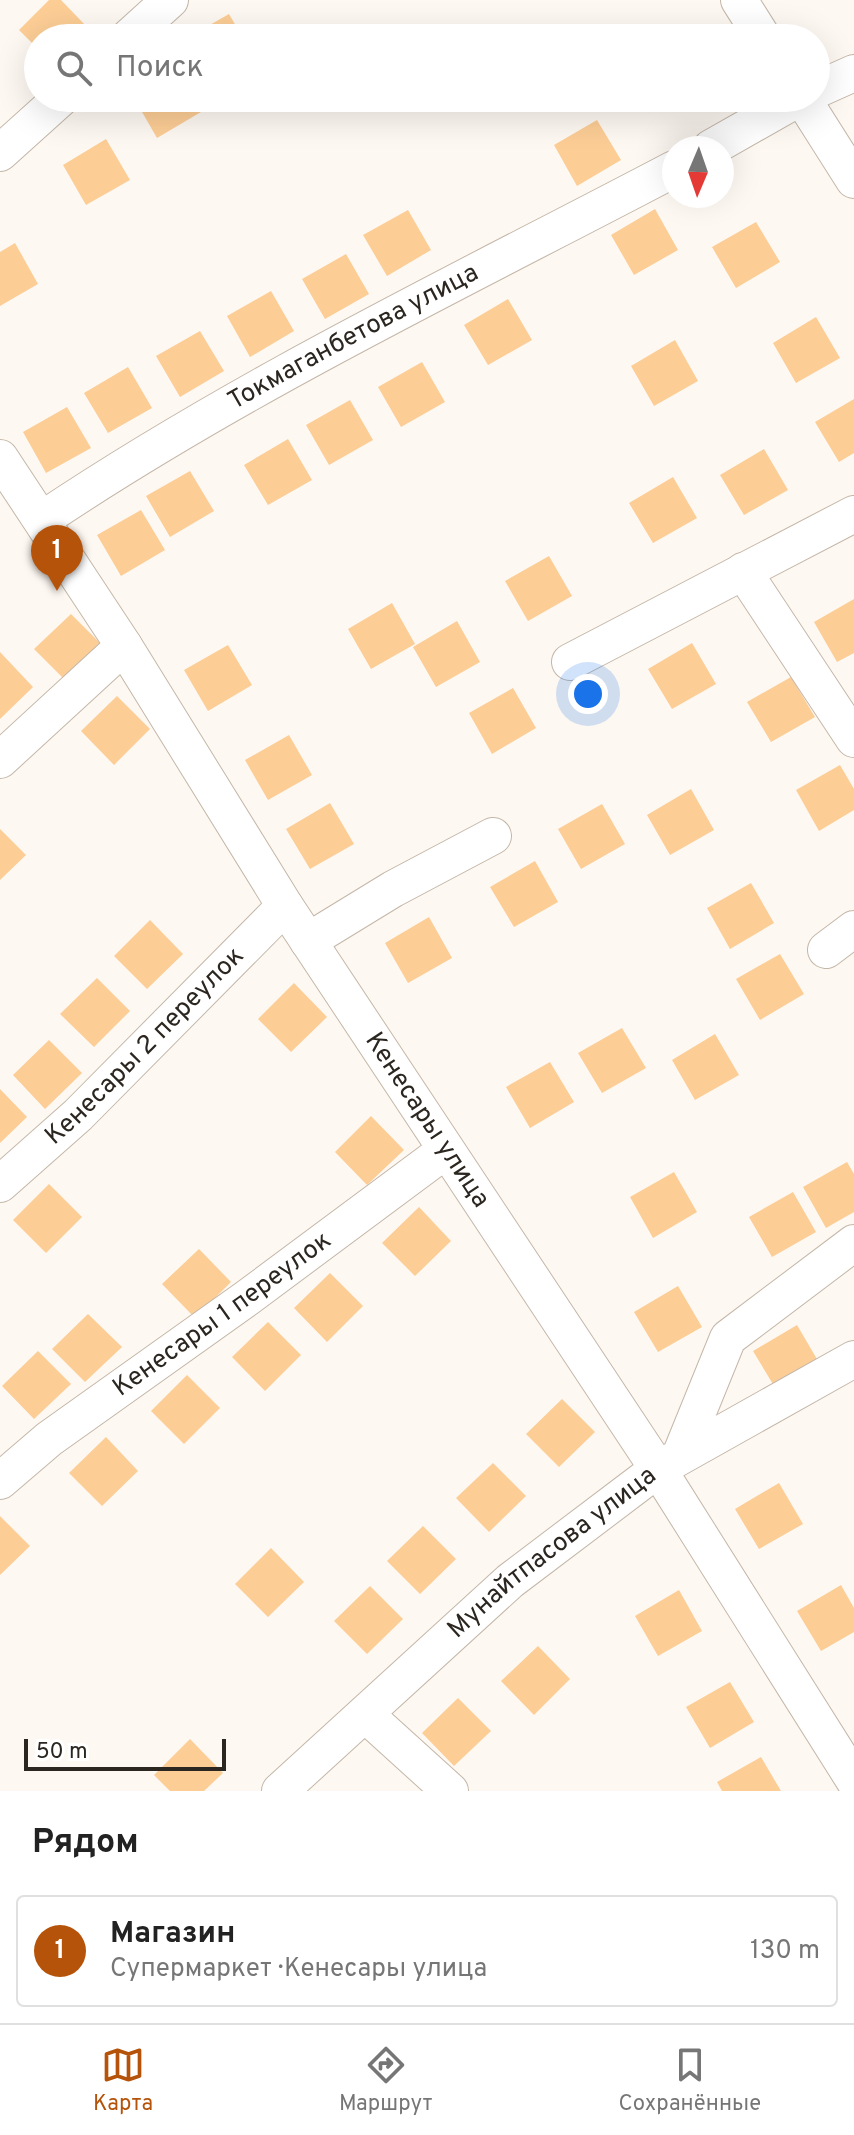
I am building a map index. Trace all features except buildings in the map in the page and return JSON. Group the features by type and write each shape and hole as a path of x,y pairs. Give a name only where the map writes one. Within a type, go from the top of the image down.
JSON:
{"street":[{"path":"143,24 170,0"},
{"path":"739,0 754,24"},
{"path":"830,84 854,73"},
{"path":"0,153 45,112"},
{"path":"732,136 775,112"},
{"path":"809,112 854,180"},
{"name":"Токмаганбетова улица","path":"43,519 123,466 293,367 662,175"},
{"name":"Кенесары улица","path":"0,458 124,646 285,906 446,1150 669,1463 854,1780"},
{"path":"570,662 854,514"},
{"path":"743,571 854,739"},
{"path":"0,760 124,646"},
{"path":"308,941 393,889 493,836"},
{"name":"Кенесары 2 переулок","path":"0,1184 78,1115 285,906"},
{"name":"Кенесары 1 переулок","path":"0,1481 49,1439 247,1298 446,1150"},
{"path":"669,1463 728,1338 854,1243"},
{"name":"Мунайтпасова улица","path":"280,1791 510,1581 669,1463 850,1370"},
{"path":"365,1714 450,1791"}],"place":[{"name":"Магазин","path":"57,591"}]}
